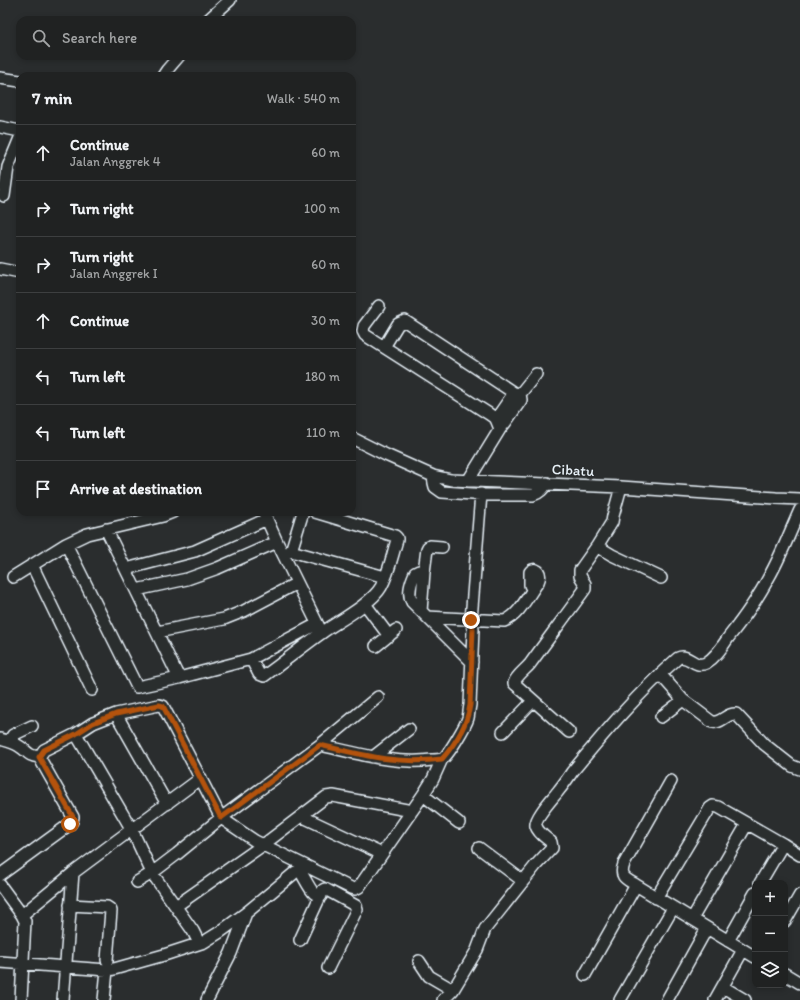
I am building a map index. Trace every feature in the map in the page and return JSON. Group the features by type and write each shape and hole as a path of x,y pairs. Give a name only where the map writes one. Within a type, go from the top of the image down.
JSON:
{"street":[{"path":"212,16 230,0"},
{"path":"166,72 176,60"},
{"path":"0,78 16,80"},
{"path":"0,127 16,130"},
{"path":"4,196 8,167 16,156"},
{"path":"0,269 16,272"},
{"path":"379,306 364,326 363,331 365,335 498,424 505,423 521,400 517,393 405,321 398,324 384,347"},
{"path":"517,393 536,374"},
{"path":"468,481 498,424"},
{"name":"Cibatu","path":"356,440 433,476 451,480 621,487 800,499"},
{"path":"433,476 435,487 442,492 484,495 533,495 542,491 547,483"},
{"path":"569,732 514,683 565,617 584,589 585,586 580,576 580,570 612,522 621,487"},
{"path":"39,757 44,750 76,734 93,723 116,714 159,705 163,706 221,818 255,841 302,867 351,888 355,889 359,887 423,795 433,779 442,759 460,734 468,716 470,705 474,623 484,495"},
{"path":"443,1000 453,990 477,950 485,930 523,881 552,848 551,842 536,827 537,819 545,807 629,705 660,674 678,658 685,656 698,664 701,664 709,661 717,653 740,623 770,577 800,510"},
{"path":"13,577 66,544 87,534 164,516"},
{"path":"126,569 194,551 263,516"},
{"path":"265,516 277,542 288,553 297,583 320,628"},
{"path":"288,553 302,516"},
{"path":"66,544 136,688 251,659 320,628 365,604 373,597 381,587 388,570 397,538 395,536 328,516"},
{"path":"106,529 179,678"},
{"path":"136,590 199,575 277,542"},
{"path":"597,546 612,555 662,578"},
{"path":"442,547 428,547 427,549 424,572 424,614 472,662"},
{"path":"288,553 385,577"},
{"path":"32,565 92,690"},
{"path":"157,632 224,618 244,610 297,583"},
{"path":"424,614 474,623 504,621 510,619 516,614 532,589"},
{"path":"365,604 392,633 376,646"},
{"path":"251,659 259,674 264,676 320,628"},
{"path":"660,674 683,700 714,723 730,714 736,714 764,744 792,766 800,769"},
{"path":"137,882 152,873 221,818 320,745 378,697"},
{"path":"661,717 683,700"},
{"path":"503,732 533,701"},
{"path":"116,714 167,804"},
{"path":"5,740 32,726"},
{"path":"373,757 410,729"},
{"path":"76,734 132,830 152,873 193,931 197,939 197,944"},
{"path":"5,740 20,746 30,756 39,757"},
{"path":"320,745 373,757 408,761 442,759"},
{"path":"0,875 70,824 72,821 73,817 39,757"},
{"path":"22,915 73,873 201,778"},
{"path":"671,781 624,864 622,874 624,877 656,898 752,955"},
{"path":"423,795 459,823"},
{"path":"176,906 263,845 326,797 332,796 412,811"},
{"path":"656,898 710,808 713,806 718,807 800,855"},
{"path":"301,816 382,854"},
{"path":"692,920 747,824"},
{"path":"762,880 782,844"},
{"path":"479,848 523,881"},
{"path":"302,867 310,888 314,893 321,896"},
{"path":"0,962 65,967 107,965 114,969 157,957 204,942 246,913 302,867"},
{"path":"63,1000 73,873"},
{"path":"585,975 636,885"},
{"path":"0,886 25,921 21,1000"},
{"path":"300,940 323,890 325,889 356,906 357,910 328,968"},
{"path":"788,916 800,895"},
{"path":"728,941 752,897"},
{"path":"70,905 107,907 110,909 104,1000"},
{"path":"620,1000 673,908"},
{"path":"207,1000 231,952 246,913"},
{"path":"667,1000 707,928"},
{"path":"715,1000 743,950"},
{"path":"418,961 429,976 453,990"},
{"path":"788,976 799,981"},
{"path":"722,987 745,1000"}],"route":[{"path":"70,824 73,817 39,757 44,750 76,734 93,723 116,714 159,705 163,706 221,818 320,745 373,757 394,760 425,761 442,759 460,734 468,716 470,705 473,629 471,620"}]}
